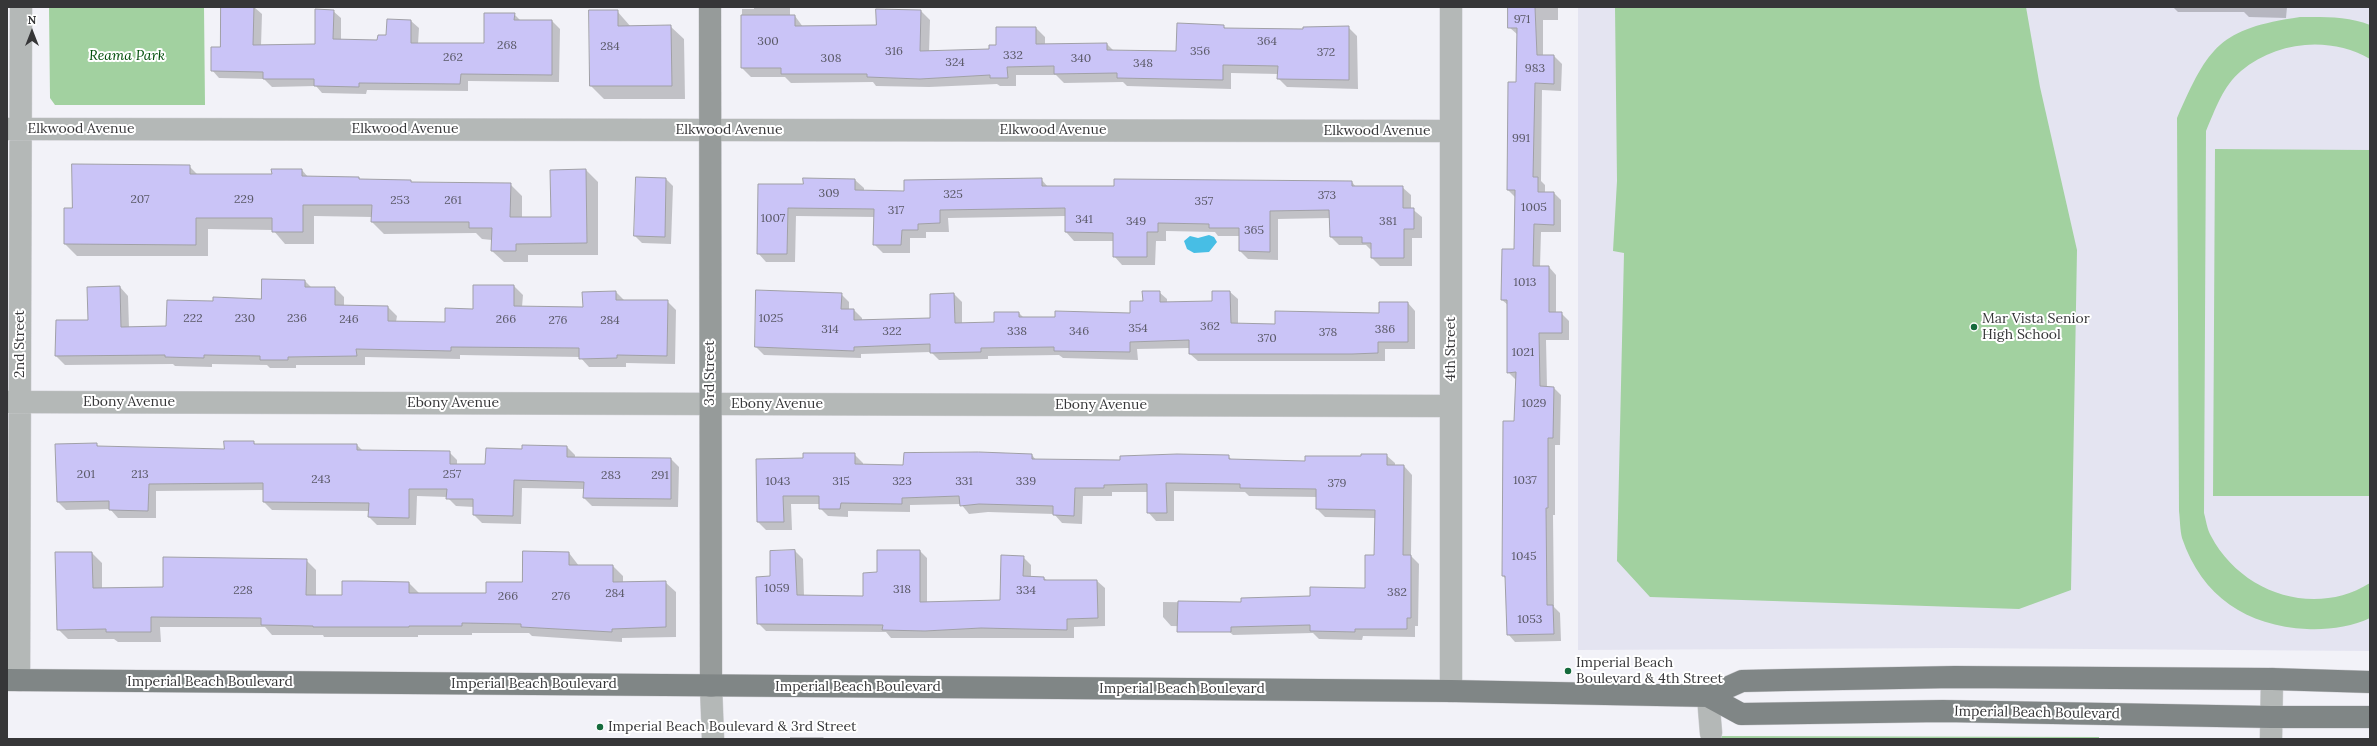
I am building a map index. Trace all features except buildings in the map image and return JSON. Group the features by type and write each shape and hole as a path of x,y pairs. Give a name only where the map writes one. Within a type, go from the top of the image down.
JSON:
{"main road":[{"name":"Imperial Beach Boulevard","path":"13,680 1451,691 1708,696 1742,681 1787,680 1955,677 2272,679 2370,682"},
{"name":"Imperial Beach Boulevard","path":"1708,696 1741,714 1943,711 2271,717 2370,717"}],"street":[{"name":"2nd Street","path":"13,680 14,129 21,7"},
{"name":"3rd Street","path":"710,7 711,686 713,739"},
{"name":"4th Street","path":"1451,7 1451,691"},
{"name":"Elkwood Avenue","path":"14,129 1451,131"},
{"name":"Ebony Avenue","path":"13,402 1451,406"},
{"path":"2271,739 2272,679"},
{"path":"1708,696 1710,733"}],"shaded area":[{"name":"Mar Vista Senior High School","path":"1578,7 2370,7 2370,651 1955,648 1578,650"}],"green space":[{"name":"Reama Park","path":"49,7 204,7 205,105 55,105 50,98"},
{"path":"1615,7 2026,7 2040,87 2077,250 2071,590 2019,609 1650,597 1617,561 1624,253 1613,251 1617,181"},
{"path":"2300,17 2326,17 2353,20 2370,25 2370,59 2338,47 2321,45 2304,45 2271,53 2255,61 2241,71 2229,84 2216,107 2206,131 2204,513 2211,536 2224,556 2241,572 2260,585 2281,594 2303,599 2326,598 2348,593 2370,583 2370,618 2347,626 2323,629 2285,627 2265,622 2246,614 2215,592 2202,577 2191,559 2182,538 2179,511 2177,118 2198,74 2220,45 2234,35 2251,28"},
{"path":"2215,149 2370,150 2370,496 2213,496"},
{"path":"1717,736 2099,737 2099,739 1717,739"}],"water":[{"path":"1209,235 1214,237 1217,242 1209,252 1194,253 1187,249 1184,241 1190,236 1198,238"}],"place":[{"name":"Mar Vista Senior High School","path":"1974,327"},
{"name":"Imperial Beach Boulevard & 4th Street","path":"1568,671"},
{"name":"Imperial Beach Boulevard & 3rd Street","path":"600,727"}]}
